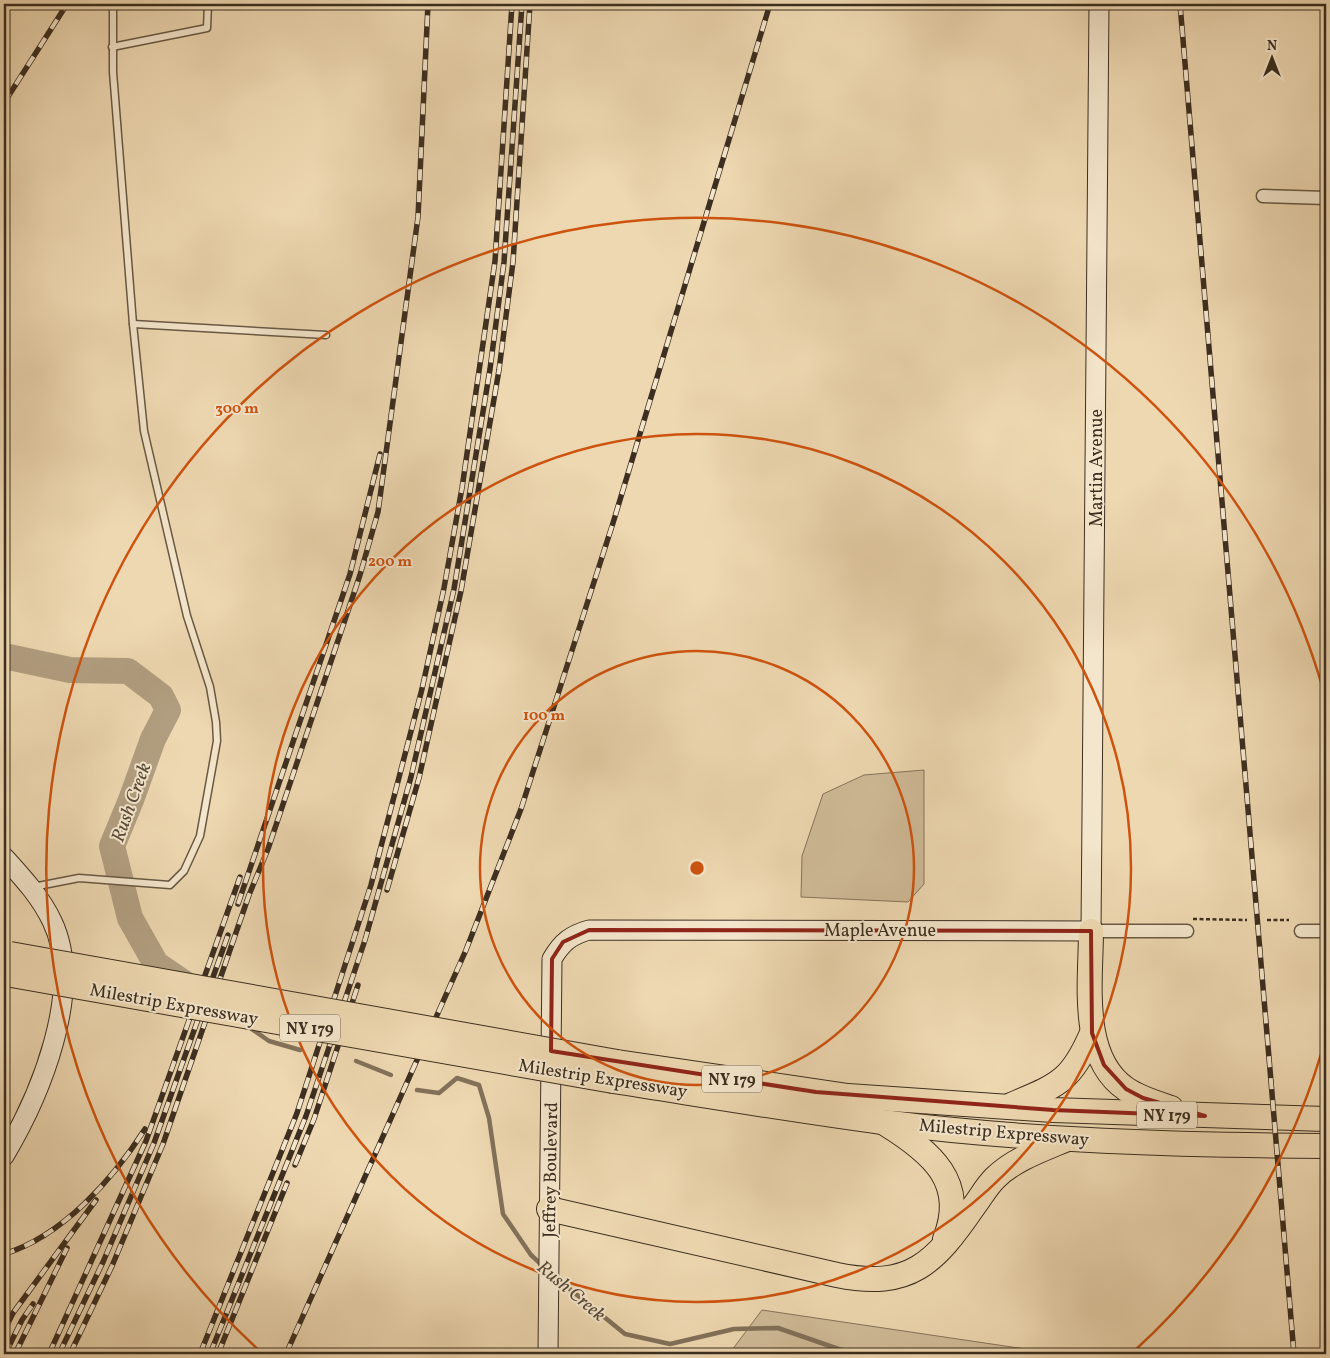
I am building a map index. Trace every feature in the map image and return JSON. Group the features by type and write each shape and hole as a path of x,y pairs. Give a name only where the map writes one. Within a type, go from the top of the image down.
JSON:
{"highway":[{"path":"1091,931 1092,1033 1104,1065 1126,1089 1143,1098 1204,1116"},
{"name":"Milestrip Expressway","path":"6,964 615,1072 883,1122 1068,1138 1222,1145 1326,1146"},
{"path":"1007,1107 1062,1081 1077,1066 1092,1033"},
{"name":"Milestrip Expressway","path":"615,1072 848,1096 1007,1107 1204,1116 1326,1119"},
{"path":"883,1122 914,1143 938,1166 946,1178 953,1205 950,1225 938,1254"},
{"path":"550,1209 857,1279 878,1280 894,1277 924,1264 938,1254 995,1178 1023,1159 1068,1138"}],"street":[{"name":"Martin Avenue","path":"1091,931 1099,4"},
{"path":"1263,196 1326,198"},
{"path":"4,857 32,888 52,922 63,961 61,1012 50,1061 16,1135 4,1156"},
{"name":"Maple Avenue","path":"574,934 589,930 1188,931"},
{"path":"1301,931 1326,931"},
{"name":"Jeffrey Boulevard","path":"548,1354 552,958 563,942 574,934"}],"lane":[{"path":"32,888 79,878 170,885 184,871 200,836 217,741 210,687 187,616 144,431 133,324 112,47 113,4"},
{"path":"112,47 207,28 208,4"},
{"path":"133,324 326,335"},
{"path":"4,1212 4,1230"}],"path":[{"path":"1266,920 1289,920"}],"highlighted area":[{"path":"589,930 1091,931 1092,1033 1104,1065 1126,1089 1143,1098 1205,1116 1053,1110 816,1092 551,1051 552,959 563,942"}],"shaded area":[{"path":"924,770 924,884 908,902 801,897 802,856 823,794 864,775"},
{"path":"762,1310 1059,1354 729,1354"}],"waterway":[{"name":"Rush Creek","path":"4,656 70,670 128,671 161,696 168,710 153,739 112,846 130,918 156,964 184,983"},
{"name":"Rush Creek","path":"249,1027 269,1041 300,1050"},
{"name":"Rush Creek","path":"356,1061 391,1075"},
{"name":"Rush Creek","path":"417,1090 439,1093 457,1078 479,1085 489,1118 503,1214 531,1255 544,1267"},
{"name":"Rush Creek","path":"555,1277 625,1334 670,1344 734,1329 778,1328 853,1354"}],"railway":[{"path":"4,103 67,4"},
{"path":"70,1354 112,1266 163,1144 249,895 268,849 360,575 378,512 418,217 428,4"},
{"path":"200,1354 297,1113 371,885 422,689 444,588 462,488 495,261 512,4"},
{"path":"210,1354 306,1116 365,940 411,777 454,589 490,369 504,262 522,4"},
{"path":"387,890 419,778 461,591 499,370 513,262 530,4"},
{"path":"286,1354 466,950 521,809 613,523 770,4"},
{"path":"1180,4 1294,1354"},
{"path":"238,904 350,574 380,454"},
{"path":"49,1354 146,1141 240,877"},
{"path":"59,1354 103,1262 154,1143 228,935"},
{"path":"295,1165 314,1119 358,985"},
{"path":"4,1254 26,1246 46,1234 85,1204 118,1167 145,1129"},
{"path":"218,1354 287,1183"},
{"path":"4,1331 13,1313 96,1200"},
{"path":"15,1354 67,1248"},
{"path":"5,1354 22,1320 33,1304"}]}
